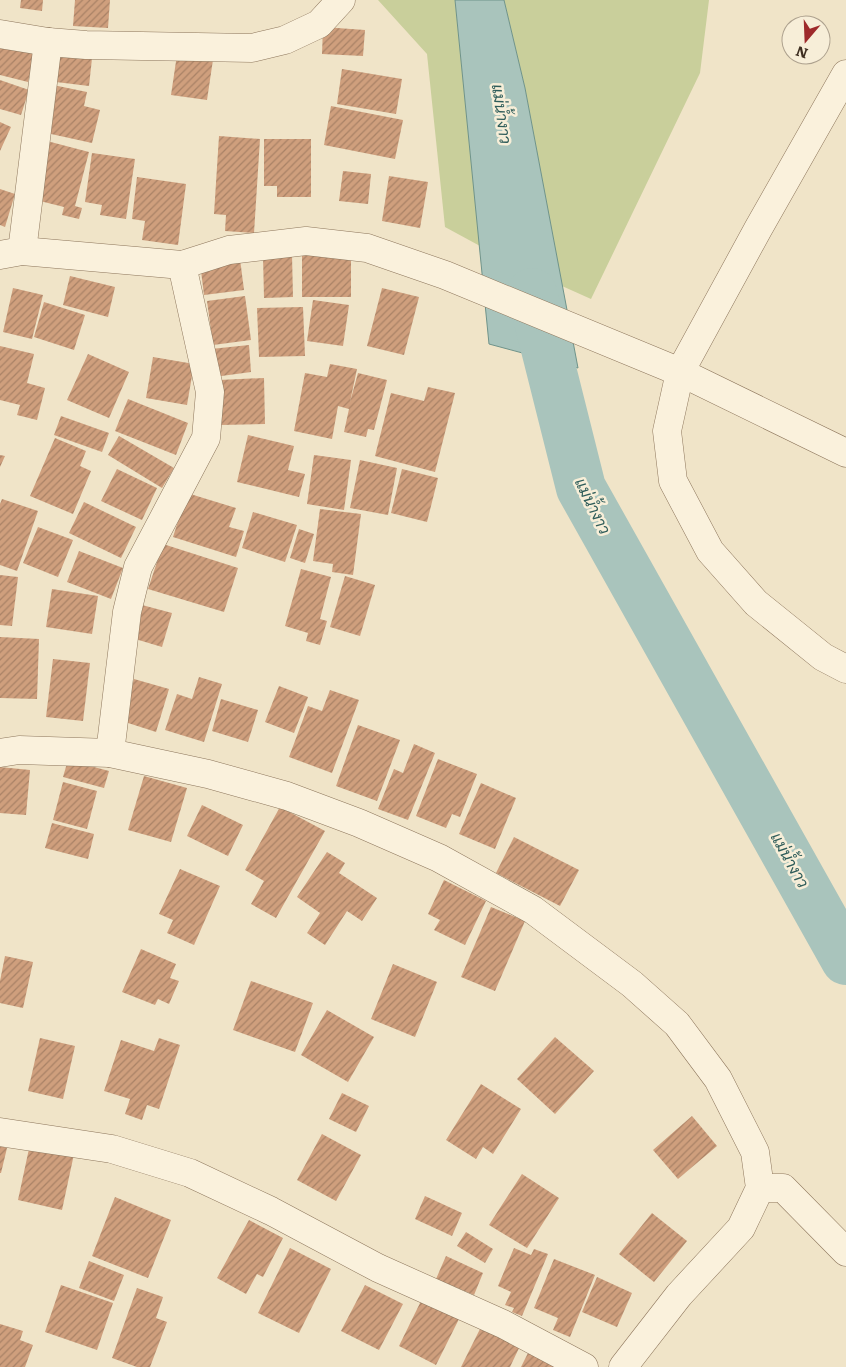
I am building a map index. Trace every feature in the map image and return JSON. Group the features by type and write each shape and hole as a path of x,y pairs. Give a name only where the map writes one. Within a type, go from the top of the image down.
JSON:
{"street":[{"path":"0,34 48,42 86,45 252,48 284,40 319,24 340,0"},
{"path":"48,42 11,253 182,265 229,250 306,241 367,248 446,275 680,372 846,453"},
{"path":"846,74 680,372 667,431 674,480 710,551 756,603 823,657 846,669"},
{"path":"110,753 127,612 138,567 206,438 210,392 182,265"},
{"path":"0,753 19,750 110,753 208,774 287,796 359,823 439,858 533,910 632,984 677,1024 718,1079 755,1152 760,1188 741,1228 679,1295 623,1367"},
{"path":"0,1132 112,1148 190,1174 271,1211 378,1268 503,1324 584,1367"},
{"path":"760,1188 783,1188 846,1252"}],"green space":[{"path":"378,0 455,0 480,246 445,227 427,54"},
{"path":"504,0 709,0 700,73 591,299 562,286 525,88"}],"water":[{"path":"455,0 504,0 525,88 578,368 489,344"}],"building":[{"path":"21,0 43,0 42,11 20,8"},
{"path":"75,0 110,0 108,28 73,26"},
{"path":"323,27 365,30 363,56 322,54"},
{"path":"0,45 35,53 28,82 0,75"},
{"path":"60,45 93,49 89,86 56,82"},
{"path":"178,48 214,53 207,100 171,95"},
{"path":"342,69 402,79 396,114 337,104"},
{"path":"0,80 29,90 21,115 0,109"},
{"path":"53,85 87,92 84,106 100,110 92,143 42,132"},
{"path":"331,106 403,120 395,159 324,145"},
{"path":"0,122 11,127 0,151"},
{"path":"219,136 260,139 254,233 225,231 226,215 214,214"},
{"path":"264,139 311,139 311,197 277,197 277,186 264,186"},
{"path":"47,141 89,152 75,206 82,208 79,219 62,215 64,207 32,199"},
{"path":"92,153 135,159 126,219 100,215 102,205 85,202"},
{"path":"343,171 371,174 368,204 339,201"},
{"path":"389,176 428,182 420,228 382,221"},
{"path":"137,177 186,184 178,245 142,240 145,221 132,219"},
{"path":"0,189 15,194 5,227 0,225"},
{"path":"302,252 351,252 351,297 302,297"},
{"path":"292,255 293,297 264,298 263,256"},
{"path":"240,259 244,290 204,295 200,263"},
{"path":"70,276 115,287 108,317 63,305"},
{"path":"13,288 43,295 32,339 3,332"},
{"path":"382,288 419,297 404,355 367,346"},
{"path":"245,296 251,340 213,345 207,301"},
{"path":"313,300 349,305 343,346 307,341"},
{"path":"44,302 85,315 74,350 34,337"},
{"path":"303,307 305,356 259,357 257,308"},
{"path":"249,345 251,372 214,377 211,349"},
{"path":"0,346 34,354 27,383 45,388 37,420 17,415 20,405 0,400"},
{"path":"88,354 129,372 109,418 67,400"},
{"path":"153,357 194,364 187,405 146,398"},
{"path":"330,364 357,369 350,402 358,373 387,380 374,430 368,429 366,437 344,432 349,409 338,406 332,439 294,431 305,373 327,377"},
{"path":"264,378 265,424 221,425 219,380"},
{"path":"428,387 455,393 435,472 375,456 391,393 424,401"},
{"path":"128,399 188,423 176,455 115,431"},
{"path":"61,416 109,433 102,452 54,435"},
{"path":"248,435 294,446 288,470 305,474 299,497 237,482"},
{"path":"119,436 174,468 162,488 108,455"},
{"path":"55,438 86,451 80,466 91,471 73,514 30,496"},
{"path":"0,455 5,456 0,467"},
{"path":"314,455 351,460 344,510 307,504"},
{"path":"360,460 397,468 388,515 350,508"},
{"path":"117,469 157,488 142,520 101,501"},
{"path":"402,469 438,478 427,522 391,513"},
{"path":"187,493 236,508 229,527 244,531 236,557 173,537"},
{"path":"2,499 38,511 17,571 0,565 0,504"},
{"path":"84,502 136,527 121,558 69,533"},
{"path":"320,509 361,514 353,575 332,572 333,564 313,561"},
{"path":"253,512 297,525 285,562 242,548"},
{"path":"38,527 73,540 58,577 23,563"},
{"path":"299,529 314,534 305,563 290,558"},
{"path":"163,544 238,568 224,612 148,589"},
{"path":"79,551 123,568 111,599 67,582"},
{"path":"301,569 331,577 320,619 327,621 320,645 306,641 308,633 285,626"},
{"path":"0,575 18,577 12,626 0,625"},
{"path":"345,576 375,585 360,636 330,627"},
{"path":"52,589 98,596 92,634 46,627"},
{"path":"142,605 172,613 162,647 132,638"},
{"path":"0,637 39,639 37,699 0,698"},
{"path":"53,659 90,663 83,721 46,717"},
{"path":"199,677 222,684 204,742 165,730 177,694 192,699"},
{"path":"134,679 169,689 156,732 122,721"},
{"path":"279,686 308,697 294,733 265,722"},
{"path":"330,690 359,700 332,773 289,757 308,706 322,711"},
{"path":"221,699 258,710 248,742 212,731"},
{"path":"358,725 400,740 377,801 336,786"},
{"path":"414,744 435,753 408,820 378,809 394,769 403,773"},
{"path":"438,759 477,774 460,817 452,814 446,828 416,816"},
{"path":"68,760 109,771 104,788 63,777"},
{"path":"0,767 30,770 26,815 0,813"},
{"path":"144,776 187,788 171,842 128,830"},
{"path":"63,782 97,791 87,829 53,820"},
{"path":"481,783 516,798 495,849 459,834"},
{"path":"202,805 243,825 228,856 187,836"},
{"path":"280,807 325,831 276,918 251,904 264,881 245,870"},
{"path":"52,823 94,834 88,859 45,848"},
{"path":"514,837 579,870 560,906 496,873"},
{"path":"327,852 345,863 339,873 377,898 362,921 347,911 325,945 307,933 320,913 297,897"},
{"path":"180,869 220,886 194,945 167,933 173,920 159,914"},
{"path":"444,880 486,901 465,945 434,930 440,920 428,914"},
{"path":"491,907 525,921 495,991 461,977"},
{"path":"141,949 176,964 170,978 179,981 169,1004 158,999 155,1005 122,992"},
{"path":"5,956 33,962 23,1008 0,1003 0,981"},
{"path":"393,964 437,982 415,1037 371,1019"},
{"path":"251,981 313,1003 295,1052 233,1030"},
{"path":"327,1010 374,1037 348,1082 301,1055"},
{"path":"555,1037 594,1071 555,1114 517,1079"},
{"path":"40,1038 75,1046 63,1099 28,1091"},
{"path":"159,1038 180,1045 159,1109 147,1105 142,1120 125,1114 130,1099 104,1091 121,1040 154,1051"},
{"path":"481,1084 521,1109 493,1154 483,1147 476,1159 446,1140"},
{"path":"342,1093 369,1106 356,1132 329,1119"},
{"path":"692,1116 717,1146 678,1179 653,1150"},
{"path":"322,1134 361,1155 336,1201 297,1180"},
{"path":"30,1144 74,1154 62,1210 18,1200"},
{"path":"0,1146 7,1148 1,1173 0,1173"},
{"path":"522,1174 559,1198 527,1248 489,1225"},
{"path":"425,1196 462,1213 452,1236 415,1219"},
{"path":"115,1197 171,1220 148,1278 92,1256"},
{"path":"652,1213 687,1241 654,1282 619,1254"},
{"path":"249,1220 283,1238 263,1277 257,1274 246,1294 217,1278"},
{"path":"466,1232 493,1249 485,1263 457,1246"},
{"path":"290,1248 331,1269 299,1333 258,1313"},
{"path":"514,1248 531,1255 534,1249 548,1254 522,1316 512,1312 514,1308 505,1305 511,1292 498,1286"},
{"path":"446,1256 483,1273 474,1295 436,1279"},
{"path":"554,1259 595,1275 570,1337 553,1330 558,1318 534,1308"},
{"path":"89,1261 124,1275 114,1301 79,1288"},
{"path":"597,1277 632,1293 617,1327 582,1312"},
{"path":"61,1285 113,1303 97,1350 45,1332"},
{"path":"365,1285 403,1304 379,1350 341,1331"},
{"path":"137,1288 163,1297 156,1318 167,1322 150,1367 137,1367 112,1358"},
{"path":"421,1301 459,1319 436,1365 399,1346"},
{"path":"0,1324 23,1331 20,1340 33,1345 25,1367 0,1367"},
{"path":"481,1327 520,1346 510,1367 461,1367"},
{"path":"530,1349 565,1367 521,1367"}],"waterway":[{"name":"แม่น้ำงาว","path":"532,293 581,488 846,960"}]}
